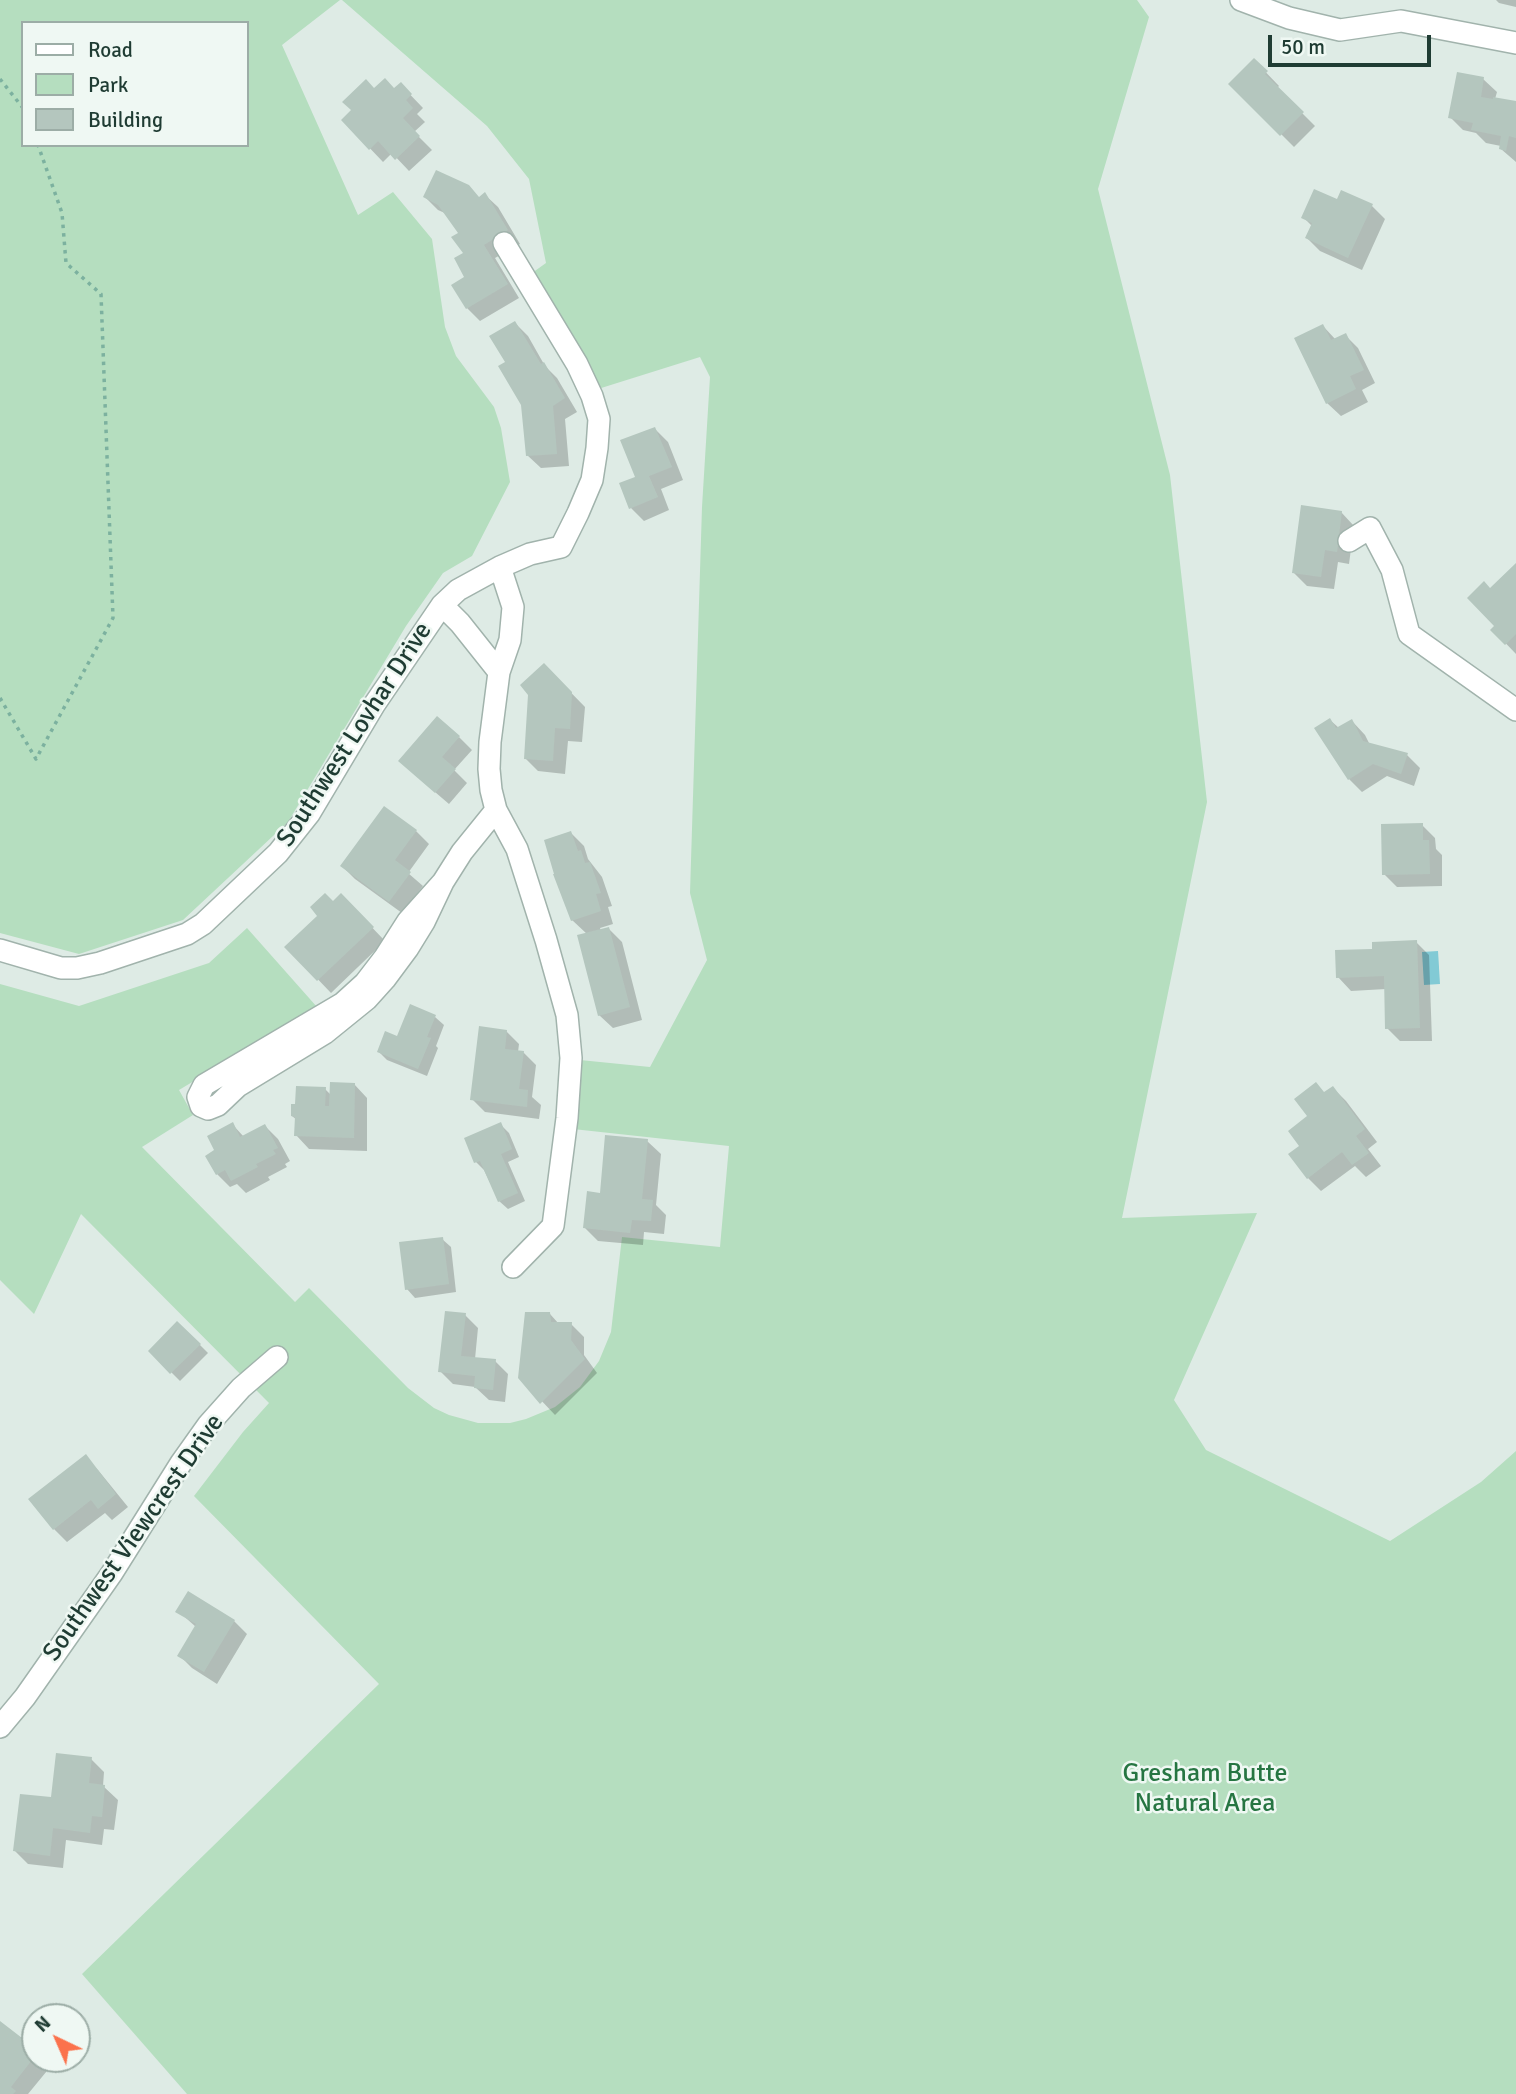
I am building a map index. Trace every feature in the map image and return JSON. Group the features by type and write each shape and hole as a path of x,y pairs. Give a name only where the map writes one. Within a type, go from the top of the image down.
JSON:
{"street":[{"path":"1241,0 1289,18 1340,30 1401,21 1516,43"},
{"name":"Southwest Lovhar Drive","path":"0,950 61,968 77,968 187,934 203,924 278,853 309,814 374,705 442,604 458,590 500,567 530,554 561,547 592,480 599,419 577,364 504,243"},
{"path":"1349,541 1370,528 1392,570 1409,634 1516,710"},
{"path":"500,567 513,607 510,640 499,672 489,769 491,790 496,810 517,849 546,940 567,1014 571,1058 567,1118 553,1226 513,1267"},
{"path":"442,604 499,672"},
{"path":"443,882 408,922 365,983 342,1003 204,1085 198,1097 201,1105 208,1109 218,1105 237,1086 325,1032 367,999 414,939 443,882 462,852 496,810"},
{"name":"Southwest Viewcrest Drive","path":"0,1727 25,1697 112,1573 181,1462 208,1425 242,1388 277,1357"}],"path":[{"path":"0,79 21,105"},
{"path":"0,698 36,758 113,618 101,295 66,262 62,213 39,147"}],"green space":[{"path":"0,0 340,0 282,45 358,215 393,192 432,239 445,327 456,356 494,407 501,428 510,482 472,556 443,573 406,626 288,822 183,920 79,954 0,933"},
{"name":"Gresham Butte Natural Area","path":"342,0 1137,0 1149,17 1098,189 1170,475 1207,802 1122,1218 1257,1213 1174,1400 1206,1450 1390,1541 1481,1482 1516,1451 1516,2094 187,2094 82,1974 379,1684 194,1496 269,1403 81,1214 34,1314 0,1280 0,984 79,1006 209,963 247,928 317,1007 179,1090 193,1115 142,1147 295,1302 309,1288 408,1388 434,1408 449,1415 478,1423 510,1423 555,1407 580,1387 599,1361 611,1332 622,1237 720,1247 729,1146 573,1129 580,1060 650,1067 707,960 690,893 702,507 710,377 700,357 598,389 532,273 546,263 529,179 487,126"}],"water":[{"path":"1438,951 1440,984 1424,985 1422,952"}],"building":[{"path":"1254,58 1268,71 1265,74 1304,112 1280,136 1228,84"},
{"path":"1457,72 1484,77 1481,97 1516,101 1516,138 1509,136 1506,151 1499,149 1501,136 1471,130 1473,123 1448,118"},
{"path":"385,78 394,88 401,82 412,94 406,100 413,108 403,118 420,136 395,160 378,141 369,150 341,120 351,110 342,102 366,79 374,88"},
{"path":"436,170 469,185 479,197 485,192 508,230 484,245 508,284 466,309 451,285 464,277 454,258 463,253 451,237 458,233 438,205 423,197"},
{"path":"1314,189 1337,199 1341,190 1373,204 1348,258 1305,238 1312,223 1301,218"},
{"path":"515,321 565,398 553,406 557,454 526,456 521,405 498,366 505,362 489,336"},
{"path":"1323,324 1331,340 1346,333 1364,370 1350,376 1356,389 1326,404 1294,338"},
{"path":"655,427 672,467 649,476 658,497 629,509 619,483 635,477 620,440"},
{"path":"1301,505 1342,511 1337,552 1325,550 1321,577 1292,573"},
{"path":"1516,563 1516,634 1505,645 1490,630 1494,626 1467,598 1484,581 1490,588"},
{"path":"544,663 572,692 570,729 555,728 553,761 524,759 528,695 520,685"},
{"path":"437,716 460,736 442,757 456,769 435,793 398,761"},
{"path":"1330,718 1336,728 1352,719 1363,741 1408,753 1401,774 1373,764 1348,780 1314,728"},
{"path":"384,806 417,830 395,860 411,872 389,902 340,866"},
{"path":"1423,823 1423,840 1429,840 1430,874 1382,875 1381,824"},
{"path":"571,831 585,863 590,862 601,893 596,894 601,911 571,921 553,874 544,840"},
{"path":"325,893 333,901 341,893 374,927 317,981 284,947 317,916 310,907"},
{"path":"609,927 630,1007 598,1016 577,935"},
{"path":"1417,940 1420,1028 1385,1029 1384,976 1336,978 1335,950 1372,949 1372,942"},
{"path":"410,1004 436,1015 427,1037 431,1038 418,1069 377,1052 385,1031 397,1036"},
{"path":"479,1026 507,1030 505,1049 524,1051 519,1089 528,1090 527,1107 470,1100"},
{"path":"330,1082 355,1083 354,1138 294,1136 295,1117 291,1116 291,1104 295,1104 296,1086 326,1087 325,1106 329,1106"},
{"path":"1316,1082 1324,1092 1333,1086 1365,1129 1356,1136 1369,1153 1352,1165 1342,1152 1307,1179 1288,1154 1299,1146 1288,1131 1307,1116 1294,1099"},
{"path":"233,1122 240,1137 265,1124 278,1148 273,1150 276,1154 256,1164 258,1167 231,1181 225,1170 216,1175 205,1156 214,1150 207,1136"},
{"path":"501,1122 512,1149 501,1154 518,1193 498,1202 480,1161 474,1163 464,1138"},
{"path":"605,1135 648,1139 642,1199 653,1200 651,1221 632,1220 630,1233 583,1228 587,1191 600,1193"},
{"path":"443,1237 449,1284 405,1290 399,1242"},
{"path":"445,1311 466,1313 461,1356 496,1359 493,1390 474,1388 475,1376 438,1372"},
{"path":"525,1312 550,1312 551,1322 572,1322 571,1340 585,1359 540,1404 518,1378"},
{"path":"177,1321 201,1344 170,1374 148,1351"},
{"path":"86,1454 116,1494 98,1509 91,1500 53,1530 28,1499"},
{"path":"188,1591 235,1620 204,1672 177,1656 196,1624 175,1612"},
{"path":"56,1753 92,1757 89,1783 105,1785 102,1817 92,1816 90,1833 53,1828 50,1856 13,1851 20,1794 51,1797"},
{"path":"0,2021 21,2037 22,2073 11,2087 16,2091 13,2094 0,2094"}]}
